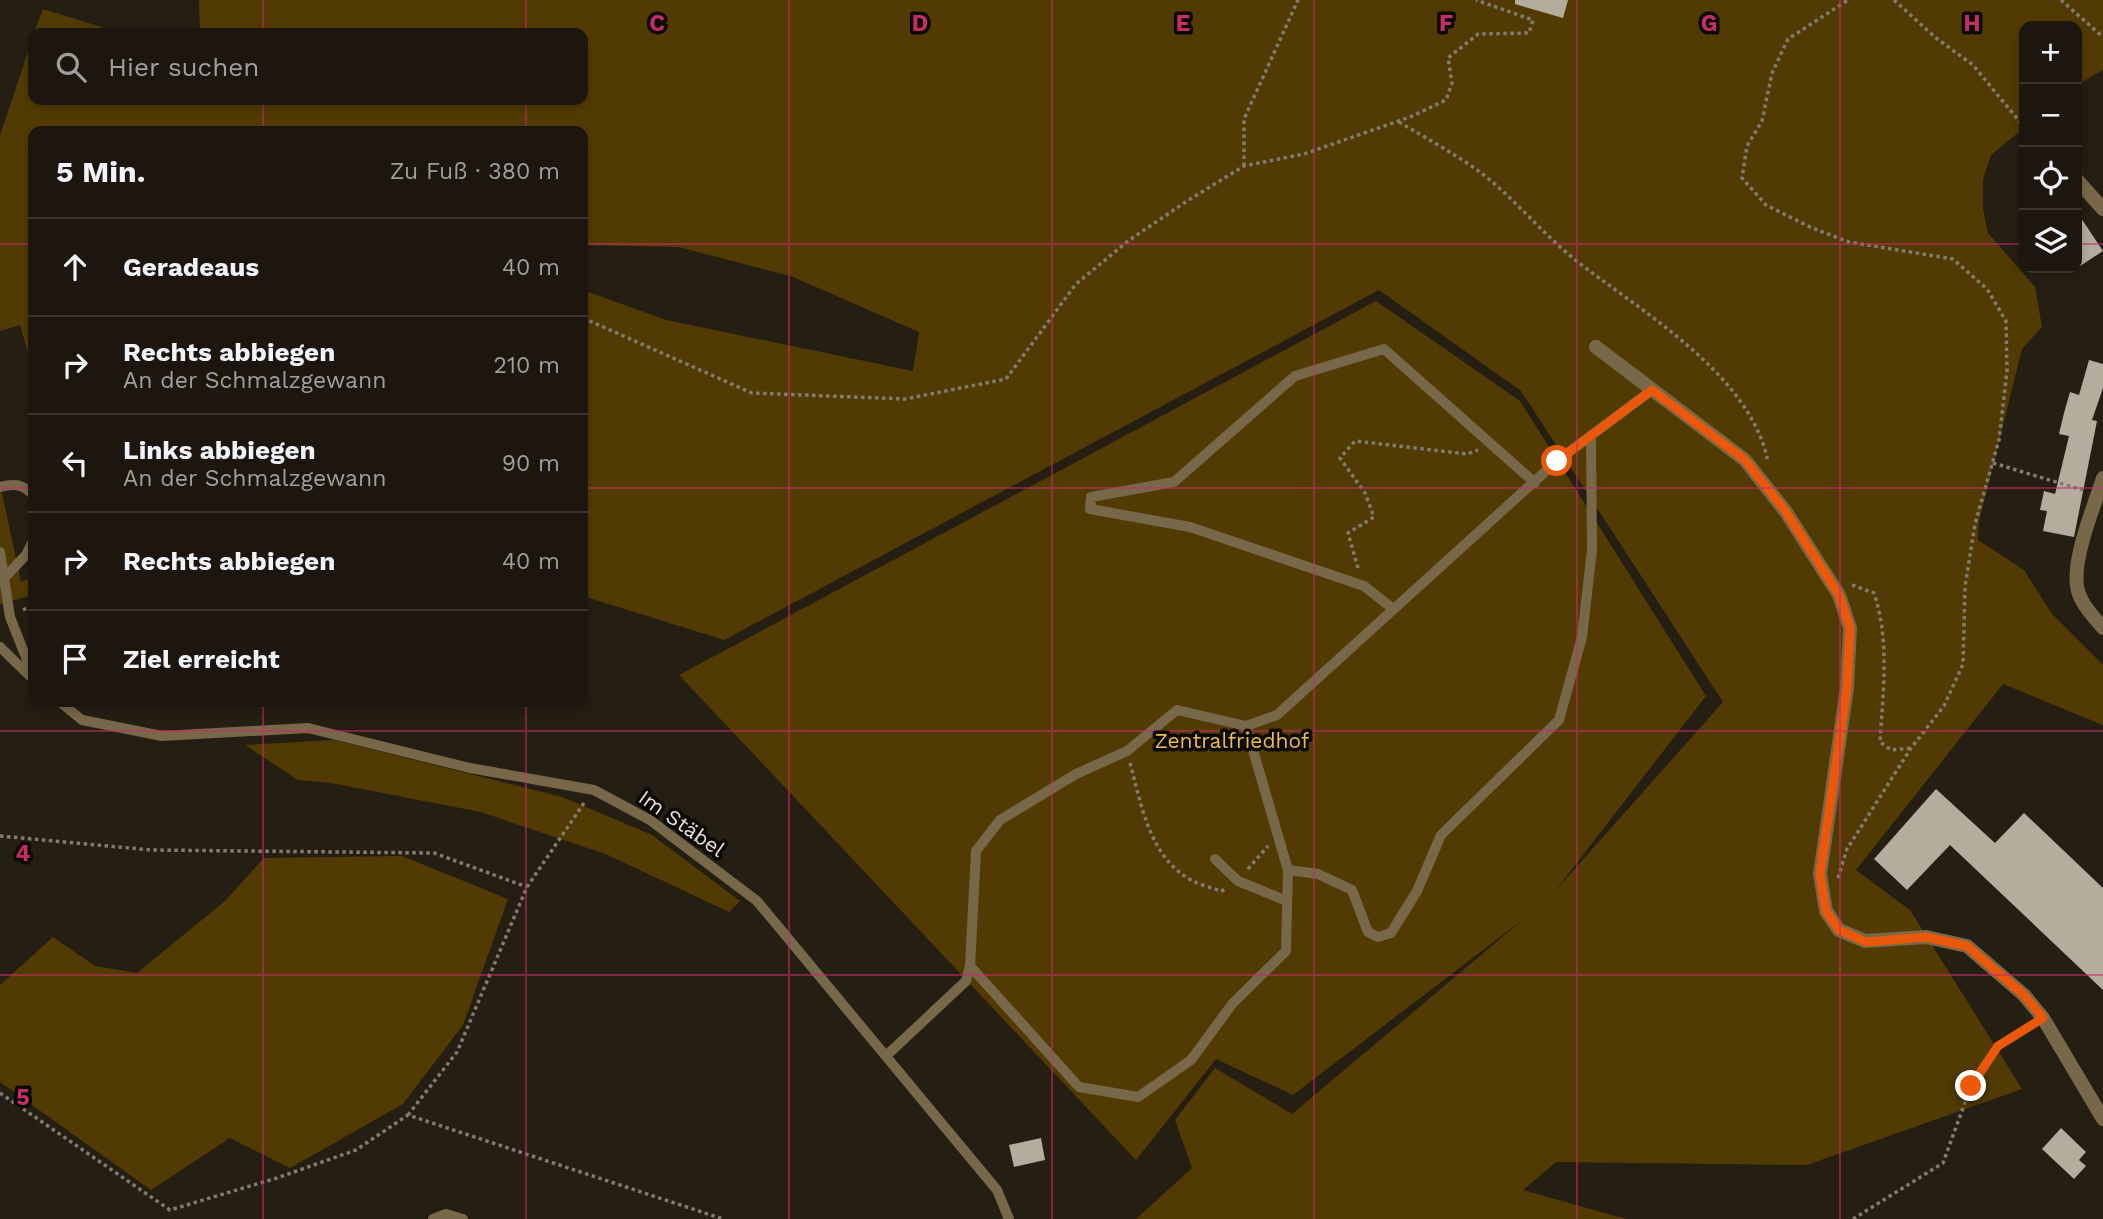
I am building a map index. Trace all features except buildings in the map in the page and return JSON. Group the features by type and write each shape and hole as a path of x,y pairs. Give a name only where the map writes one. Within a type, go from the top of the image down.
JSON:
{"street":[{"path":"2082,186 2103,209"},
{"path":"1596,347 1745,460 1786,512 1839,595 1850,628 1848,676 1820,874 1826,911 1839,930 1866,942 1926,937 1967,946 2024,995 2043,1018 2103,1119"},
{"path":"2103,478 2081,552 2077,585 2083,603 2103,628"}],"lane":[{"path":"1392,608 1364,586 1190,527 1090,509 1091,497 1174,482 1295,376 1384,349 1535,483"},
{"path":"886,1056 966,981 970,967 976,851 1000,820 1076,774 1127,751 1177,710 1246,726 1277,715 1557,461 1652,390"},
{"path":"1287,870 1318,874 1352,890 1368,932 1378,937 1391,933 1417,891 1441,835 1559,720 1582,637 1592,550 1591,435"},
{"path":"0,487 11,484 25,486 28,489"},
{"path":"6,576 28,551"},
{"path":"0,552 6,576 10,617 28,664"},
{"path":"0,648 28,673"},
{"name":"Im Stäbel","path":"66,707 82,720 162,736 308,728 470,768 594,790 650,820 757,901 997,1190 1009,1219"},
{"path":"970,967 1079,1087 1138,1097 1191,1060 1233,1003 1286,951 1287,870 1246,726"},
{"path":"1215,859 1238,881 1287,901"},
{"path":"433,1219 446,1214 463,1219"}],"path":[{"path":"1244,166 1244,119 1298,0"},
{"path":"588,320 752,393 905,399 1006,379 1076,284 1128,241 1244,166 1304,154 1398,121 1446,100 1452,83 1448,58 1478,34 1529,33 1533,20 1476,0"},
{"path":"1826,911 1847,849 1911,748 1944,706 1963,664 1969,562 1975,524 1999,440 2007,358 2006,321 1987,289 1954,259 1849,242 1810,228 1766,205 1742,178 1747,146 1762,121 1772,73 1787,39 1848,0"},
{"path":"1894,0 1936,38 1972,65 2019,121"},
{"path":"2061,0 2103,37"},
{"path":"1398,121 1481,173 1572,257 1666,328 1732,389 1764,443 1769,465"},
{"path":"1364,586 1348,533 1374,517 1365,493 1340,458 1355,441 1467,454 1493,445"},
{"path":"1992,462 2098,495"},
{"path":"1839,595 1850,584 1874,593 1882,618 1885,656 1880,743 1891,750 1911,748"},
{"path":"1127,751 1146,824 1173,866 1191,880 1222,891 1238,881 1278,834"},
{"path":"0,1094 170,1210 277,1178 356,1150 408,1115 457,1052 527,887 594,790"},
{"path":"0,836 151,850 434,853 527,887"},
{"path":"1853,1219 1943,1163 1971,1086 1998,1046 2043,1018"},
{"path":"408,1115 723,1219"}],"green space":[{"name":"Zentralfriedhof","path":"199,0 2103,0 2103,70 2082,82 2082,21 2019,21 2019,132 1991,155 1983,180 1983,209 1988,233 2019,269 2019,273 2023,273 2035,287 2042,327 2022,349 1979,521 1978,540 2024,570 2052,614 2103,665 2103,725 2003,684 1856,870 1910,910 2022,1089 1807,1165 1556,1162 1523,1190 1626,1219 1136,1219 1192,1168 1175,1120 1215,1068 1292,1114 1525,918 1293,1095 1216,1059 1136,1160 679,675 1376,301 1520,401 1706,696 1555,891 1723,702 1521,391 1379,290 724,640 588,598 588,292 666,320 913,371 919,332 793,277 679,247 588,245 588,126 28,126 28,353 20,325 0,331 0,135 28,52 28,105 588,105 588,28 200,28"},
{"path":"43,9 105,28 36,28"},
{"path":"0,484 21,582 28,578 28,596 0,604"},
{"path":"334,740 562,797 652,835 740,901 729,912 608,855 481,812 331,783 298,780 245,745"},
{"path":"402,856 508,899 463,1025 403,1104 290,1168 230,1138 151,1190 0,1082 0,985 53,937 95,966 137,973 225,901 264,858"}],"route":[{"path":"1557,461 1652,390 1745,460 1786,512 1839,595 1850,628 1847,688 1820,874 1826,911 1839,930 1866,942 1926,937 1967,946 2024,995 2043,1018 1998,1046 1971,1086"}]}
